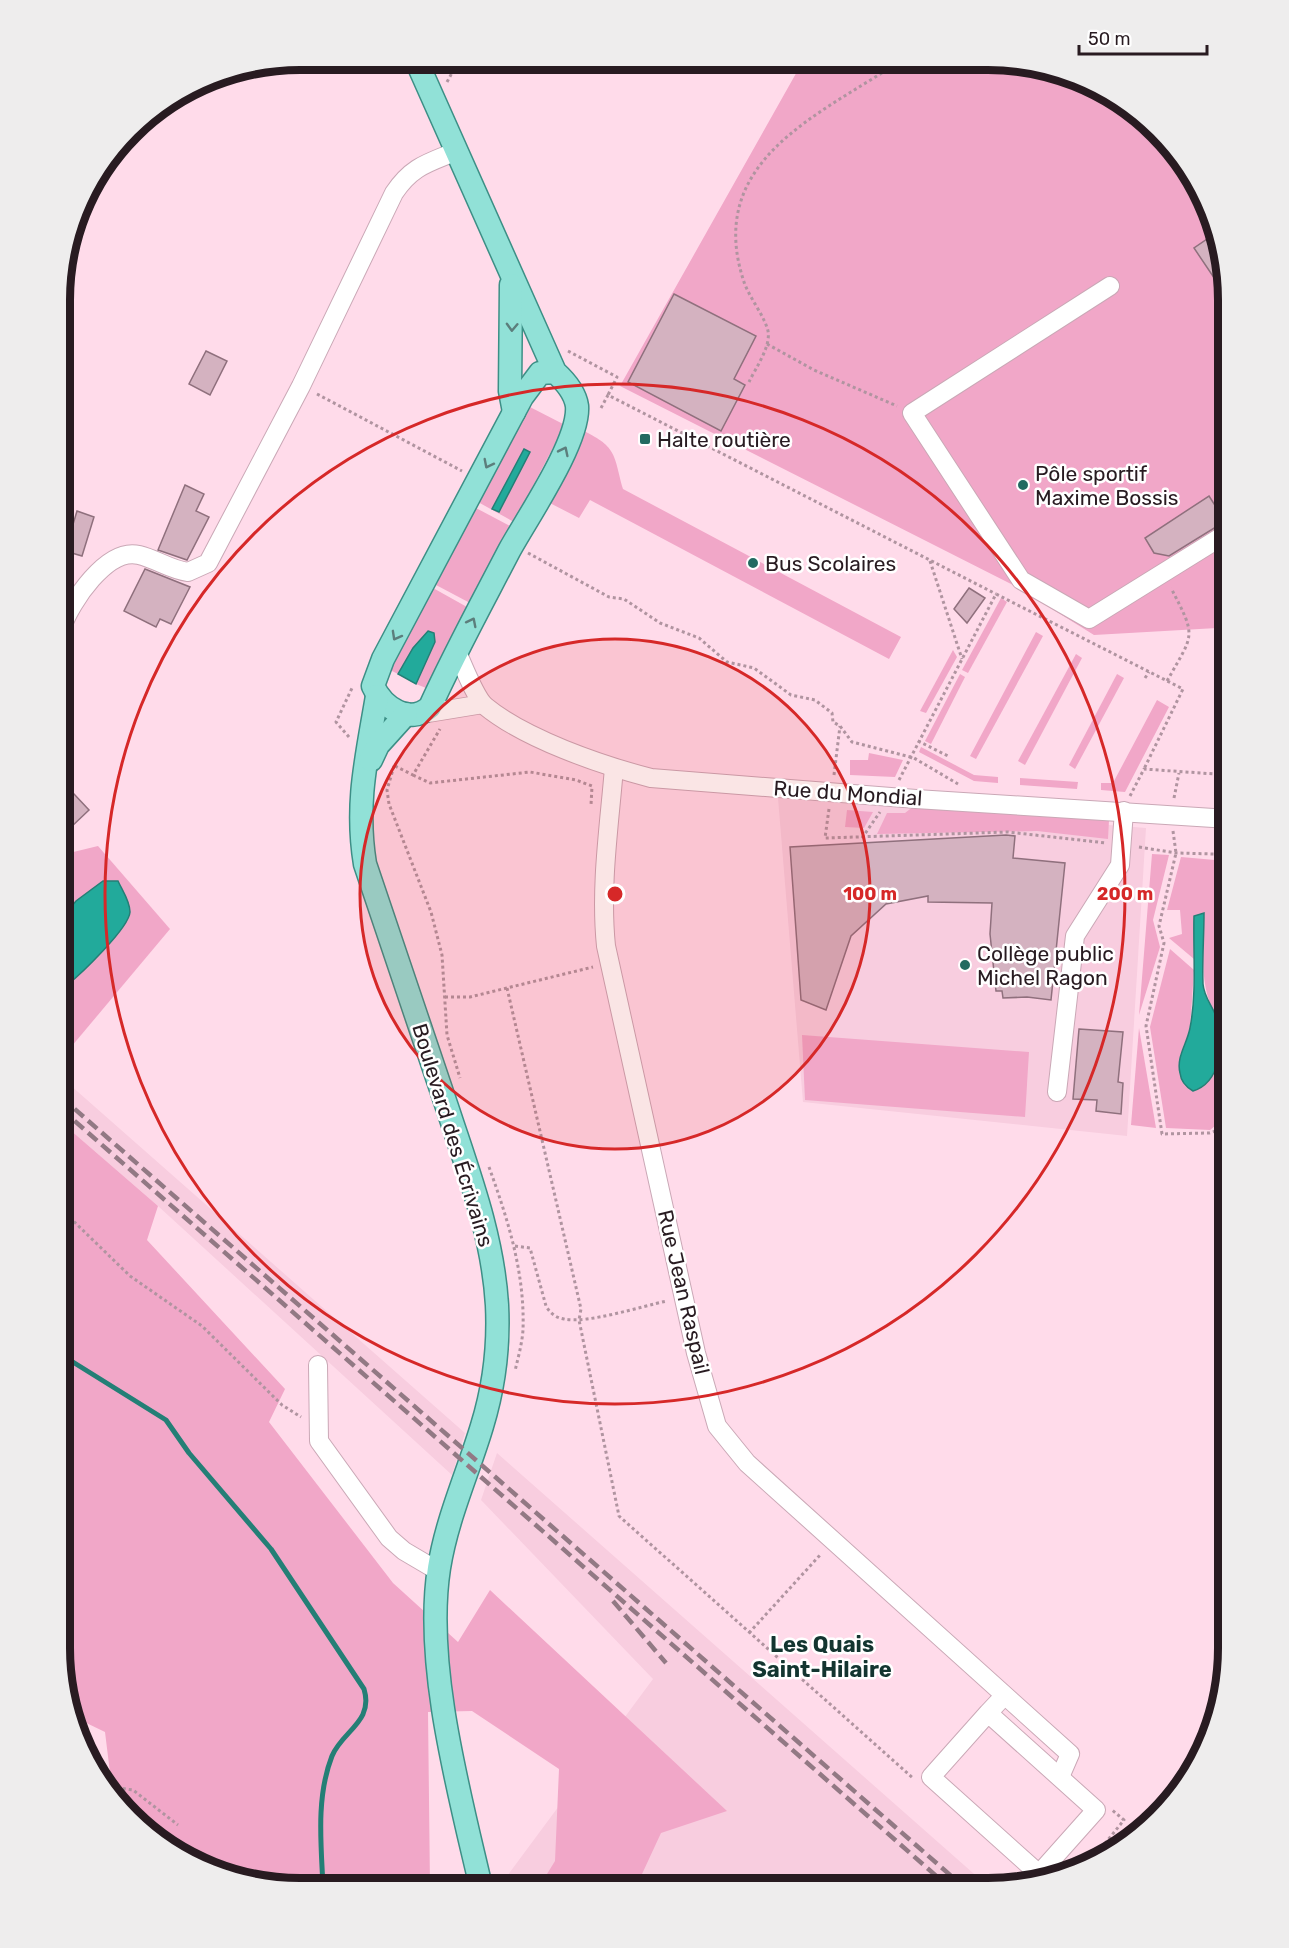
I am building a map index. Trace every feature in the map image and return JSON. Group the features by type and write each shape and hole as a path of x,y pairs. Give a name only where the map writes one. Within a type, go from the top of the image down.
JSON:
{"main road":[{"path":"364,776 378,746 414,714 430,707 574,431 577,406 569,385 555,372 421,70"},
{"path":"510,268 513,309 510,391 511,407 514,412"},
{"name":"Boulevard des Écrivains","path":"480,1878 439,1675 435,1631 438,1571 451,1517 483,1424 491,1386 497,1343 494,1275 487,1233 366,864 360,829 364,776 377,696 373,686 383,659 490,462 514,412 540,373 555,372"},
{"path":"377,696 391,710 414,714"}],"street":[{"path":"70,610 90,582 116,560 137,555 188,572 208,563 301,386 394,193 406,175 416,168 457,151"},
{"path":"1110,286 912,413 1021,580 1089,619 1218,539"},
{"path":"414,714 483,704 457,652"},
{"name":"Rue du Mondial","path":"483,704 555,746 614,768 651,778 798,790 1122,804 1170,814 1218,818"},
{"name":"Rue Jean Raspail","path":"614,768 603,911 606,946 696,1353 717,1426 747,1463 1070,1754 1060,1777"},
{"path":"1057,1092 1075,936 1120,865 1122,804"},
{"path":"318,1365 319,1441 389,1538 404,1551 438,1571"},
{"path":"1004,1695 931,1777 1037,1872"},
{"path":"988,1713 1096,1810 1041,1871"}],"path":[{"path":"748,382 766,344 768,331 745,286 735,245 738,205 748,181 774,146 791,132 887,70"},
{"path":"766,344 814,370 912,413"},
{"path":"301,386 466,473"},
{"path":"602,408 608,395 1183,689 1130,797 1122,804"},
{"path":"525,552 609,597 624,599 660,623 699,638 727,662 754,668 791,695 815,700 832,712 833,722 840,726 852,742 910,756 963,787 952,786"},
{"path":"930,560 962,658"},
{"path":"1163,573 1190,627 1190,640 1167,681"},
{"path":"898,782 996,594"},
{"path":"1145,678 1149,672"},
{"path":"413,776 443,723"},
{"path":"840,726 834,776 844,777"},
{"path":"918,741 948,756"},
{"path":"388,763 430,783 530,772 576,780 592,786"},
{"path":"1144,769 1218,774"},
{"path":"1179,772 1170,814 1176,853 1159,926 1164,943 1146,1026 1162,1134 1209,1133 1218,1130"},
{"path":"890,781 909,783"},
{"path":"825,838 1008,832 1176,853 1215,854 1218,856"},
{"path":"445,997 470,997 593,967"},
{"path":"507,988 581,1309 579,1320 619,1516 915,1780"},
{"path":"70,1218 130,1276 202,1326 282,1405 318,1426"},
{"path":"515,1246 530,1248 546,1306 551,1314 563,1319 579,1320 667,1301"},
{"path":"749,1633 821,1554"},
{"path":"118,1788 133,1790 178,1825"}],"shaded area":[{"name":"Pôle sportif Maxime Bossis","path":"798,70 989,70 1034,75 1077,88 1104,101 1129,118 1162,149 1188,185 1211,241 1218,285 1218,635 1217,628 1094,635 1013,585 620,386"},
{"path":"528,406 565,425 514,522 478,502"},
{"path":"580,429 601,441 612,452 623,489 901,637 889,659 590,500 579,518 544,500"},
{"path":"524,449 530,452 499,512 492,509"},
{"path":"476,508 512,527 470,603 436,585"},
{"path":"433,588 467,607 426,688 416,684 434,644 413,648 398,674 390,670"},
{"path":"1001,598 1007,602 968,673 962,670"},
{"path":"428,631 434,633 435,642 416,684 398,674 413,648"},
{"path":"1036,632 1043,636 976,759 970,756"},
{"path":"953,650 957,657 926,713 920,711"},
{"path":"1076,654 1082,658 1025,765 1018,761"},
{"path":"960,674 965,677 931,744 925,741"},
{"path":"1117,674 1124,678 1075,769 1069,765"},
{"path":"1157,700 1169,707 1125,792 1101,790 1101,783 1113,783"},
{"path":"921,747 974,775 998,777 998,783 974,781 919,752"},
{"path":"869,753 903,760 895,777 850,775 850,760 868,760"},
{"path":"1020,778 1078,782 1077,789 1020,785"},
{"name":"Collège public Michel Ragon","path":"778,798 1146,828 1127,1136 803,1102"},
{"path":"914,806 1109,820 1108,839 1037,831 877,834 887,813 905,813"},
{"path":"847,810 873,812 864,828 845,827"},
{"path":"98,846 170,929 70,1048 70,853"},
{"path":"1152,854 1169,855 1153,920 1160,947 1139,1015"},
{"path":"1181,857 1215,860 1218,863 1218,1123 1210,1130 1166,1128 1150,1027 1170,949 1194,970 1190,1029 1180,1056 1217,1019 1211,1006 1205,981 1204,914 1194,916 1194,959 1169,938 1182,934 1180,910 1167,910"},
{"path":"103,881 118,881 126,896 130,912 122,929 93,962 70,982 70,908"},
{"path":"1204,913 1203,984 1218,1022 1218,1061 1209,1080 1202,1087 1193,1091 1181,1079 1179,1061 1189,1034 1192,1014 1194,916"},
{"path":"1139,1028 1156,1128 1131,1125"},
{"path":"802,1035 1029,1052 1025,1117 805,1100"},
{"path":"70,1085 465,1433 452,1475 158,1206 70,1130"},
{"path":"70,1130 158,1206 147,1240 285,1389 269,1422 393,1583 458,1642 490,1590 727,1811 661,1833 640,1878 545,1878 555,1861 559,1769 472,1711 428,1712 430,1878 270,1876 241,1870 212,1860 185,1847 149,1821 127,1799 111,1777 105,1732 83,1721 72,1678 70,1648"},
{"path":"497,1453 979,1878 506,1878 653,1679 481,1500"}],"building":[{"path":"1210,237 1218,284 1194,248"},
{"path":"674,294 756,336 734,379 745,385 721,431 628,382"},
{"path":"206,351 227,361 210,395 189,384"},
{"path":"185,485 204,494 196,511 209,517 187,560 158,550"},
{"path":"1209,496 1218,510 1216,527 1169,556 1154,553 1145,538"},
{"path":"77,511 94,517 82,556 70,552 70,534"},
{"path":"145,569 190,587 171,624 160,619 156,627 124,611"},
{"path":"969,588 985,598 967,623 954,609"},
{"path":"74,794 89,810 70,828 70,798"},
{"path":"1015,836 1013,858 1065,863 1051,1000 1027,997 1003,998 1002,991 996,991 990,934 992,903 928,902 928,896 886,904 851,936 826,1010 801,1000 790,847"},
{"path":"1079,1029 1123,1032 1118,1082 1123,1083 1121,1114 1096,1111 1097,1100 1073,1099"}],"waterway":[{"path":"70,1360 166,1420 189,1453 271,1549 364,1689 365,1710 337,1747 327,1772 321,1820 323,1878"}],"railway":[{"path":"70,1105 954,1878"},
{"path":"70,1117 939,1878"},
{"path":"613,1601 666,1663"}],"place":[{"name":"Halte routière","path":"645,439"},
{"name":"Pôle sportif Maxime Bossis","path":"1023,485"},
{"name":"Bus Scolaires","path":"753,563"},
{"name":"Collège public Michel Ragon","path":"965,965"}],"district":[{"name":"Les Quais Saint-Hilaire","path":"822,1656"}]}
